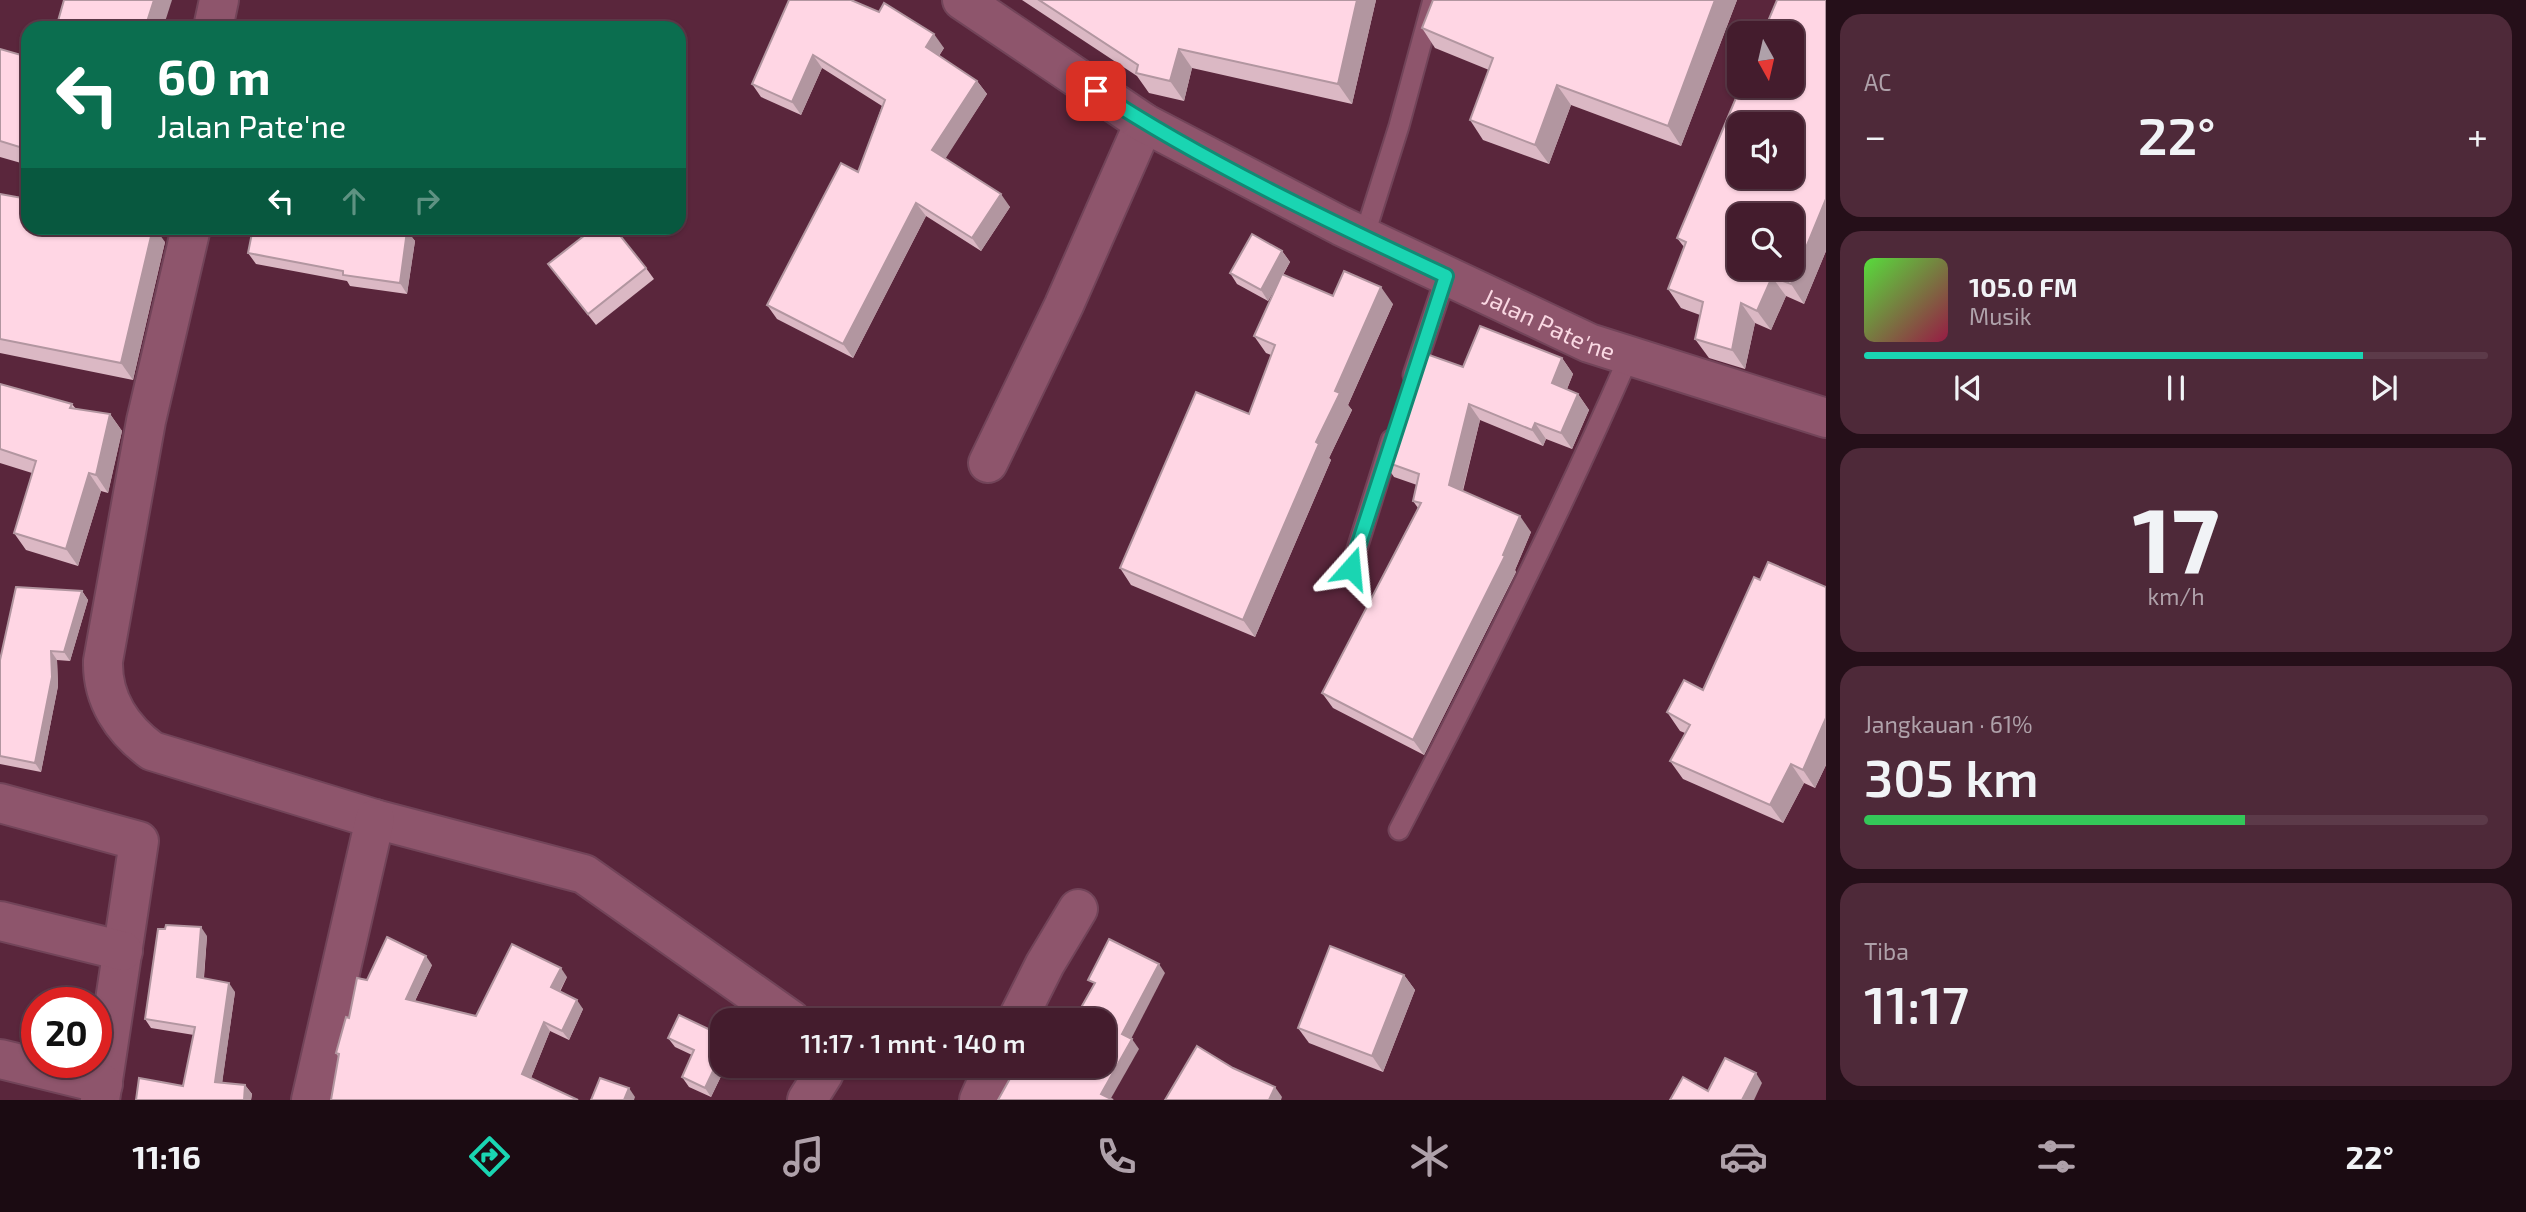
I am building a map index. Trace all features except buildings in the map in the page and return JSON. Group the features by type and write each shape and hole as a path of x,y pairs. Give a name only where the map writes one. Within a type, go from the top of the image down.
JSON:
{"street":[{"path":"214,21 219,0"},
{"name":"Jalan Pate'ne","path":"962,0 1144,123 1364,237 1589,343 1826,418"},
{"path":"988,463 1064,305 1144,123"},
{"path":"189,235 146,421 103,661 104,684 116,716 152,751 375,819 584,874 774,1008"},
{"path":"0,803 139,841 101,1092 0,1059"},
{"path":"311,1100 375,819"},
{"path":"1023,1008 1045,964 1078,909"},
{"path":"0,920 123,951"},
{"path":"807,1100 821,1078"},
{"path":"979,1100 989,1078"}],"lane":[{"path":"1364,237 1399,126 1433,0"},
{"path":"1408,389 1446,276"},
{"path":"1399,830 1470,694 1577,475 1629,356"},
{"path":"1351,568 1396,427"}],"route":[{"path":"1096,91 1144,123 1341,226 1446,276 1351,568"}]}
